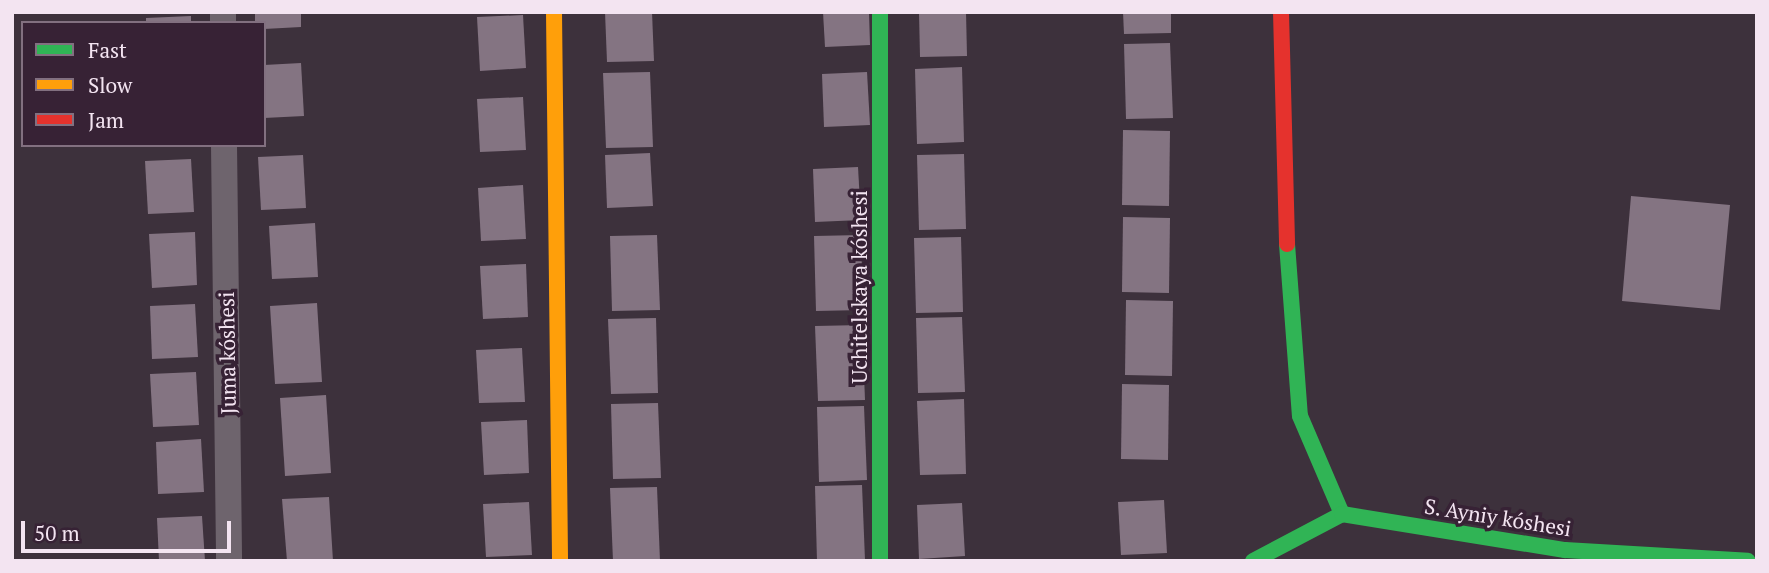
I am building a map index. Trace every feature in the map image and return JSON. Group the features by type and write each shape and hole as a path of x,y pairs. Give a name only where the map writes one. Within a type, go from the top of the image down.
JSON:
{"street":[{"path":"554,12 560,561"},
{"name":"Uchitelskaya kóshesi","path":"880,12 880,561"},
{"path":"1253,561 1342,514 1300,415 1284,211 1281,12"},
{"name":"Juma kóshesi","path":"224,147 229,561"},
{"name":"S. Ayniy kóshesi","path":"1342,514 1565,550 1748,561"}],"building":[{"path":"255,12 301,12 301,27 266,29 266,21 255,21"},
{"path":"605,12 652,12 654,61 607,62"},
{"path":"823,12 869,12 870,45 825,47"},
{"path":"919,12 966,12 967,56 920,57"},
{"path":"1123,12 1171,12 1171,33 1124,34"},
{"path":"523,15 526,68 480,71 477,17"},
{"path":"191,16 191,21 146,21 146,18"},
{"path":"1170,43 1173,118 1126,119 1124,44"},
{"path":"301,63 304,116 266,118 266,65"},
{"path":"962,67 964,142 917,144 915,69"},
{"path":"650,72 653,147 606,148 603,73"},
{"path":"867,72 870,125 824,127 822,74"},
{"path":"523,97 526,150 480,152 477,99"},
{"path":"1123,130 1170,131 1169,206 1122,205"},
{"path":"650,153 653,206 607,208 605,155"},
{"path":"964,154 966,229 919,230 917,155"},
{"path":"303,155 306,208 261,210 258,157"},
{"path":"191,159 194,212 148,214 145,161"},
{"path":"858,167 861,220 815,222 813,169"},
{"path":"523,185 526,239 481,241 478,188"},
{"path":"1631,196 1730,205 1720,310 1622,301"},
{"path":"1123,217 1170,218 1169,293 1122,292"},
{"path":"315,223 318,277 272,279 269,226"},
{"path":"195,232 197,285 152,288 149,234"},
{"path":"657,235 660,310 612,311 610,236"},
{"path":"861,235 863,310 816,311 814,236"},
{"path":"961,237 963,312 916,313 914,238"},
{"path":"526,264 528,317 483,319 480,266"},
{"path":"1126,300 1173,301 1172,376 1125,375"},
{"path":"317,303 322,382 275,384 270,306"},
{"path":"195,304 198,357 152,359 150,306"},
{"path":"962,317 965,392 918,393 916,318"},
{"path":"656,318 658,393 611,394 608,319"},
{"path":"862,325 865,400 818,401 815,326"},
{"path":"522,348 525,402 479,403 476,350"},
{"path":"196,372 199,425 153,427 150,374"},
{"path":"1122,384 1169,385 1168,460 1121,459"},
{"path":"326,395 331,473 285,476 280,398"},
{"path":"964,399 966,474 920,475 917,401"},
{"path":"658,403 661,478 613,479 611,404"},
{"path":"864,406 867,480 819,482 817,407"},
{"path":"527,420 529,473 484,475 481,422"},
{"path":"201,439 204,492 158,494 156,442"},
{"path":"862,485 865,560 817,561 815,486"},
{"path":"657,487 660,561 613,561 610,488"},
{"path":"329,497 333,561 287,561 282,499"},
{"path":"1164,500 1167,553 1121,555 1118,502"},
{"path":"529,502 532,555 486,557 483,504"},
{"path":"962,503 965,556 919,559 917,505"},
{"path":"202,516 205,561 159,561 157,518"}],"traffic: fast":[{"path":"880,12 880,561"},
{"path":"1287,244 1300,416 1342,514"},
{"path":"1253,561 1342,514 1565,550 1748,561"}],"traffic: slow":[{"path":"554,12 560,561"}],"traffic: jam":[{"path":"1281,12 1287,244"}]}
